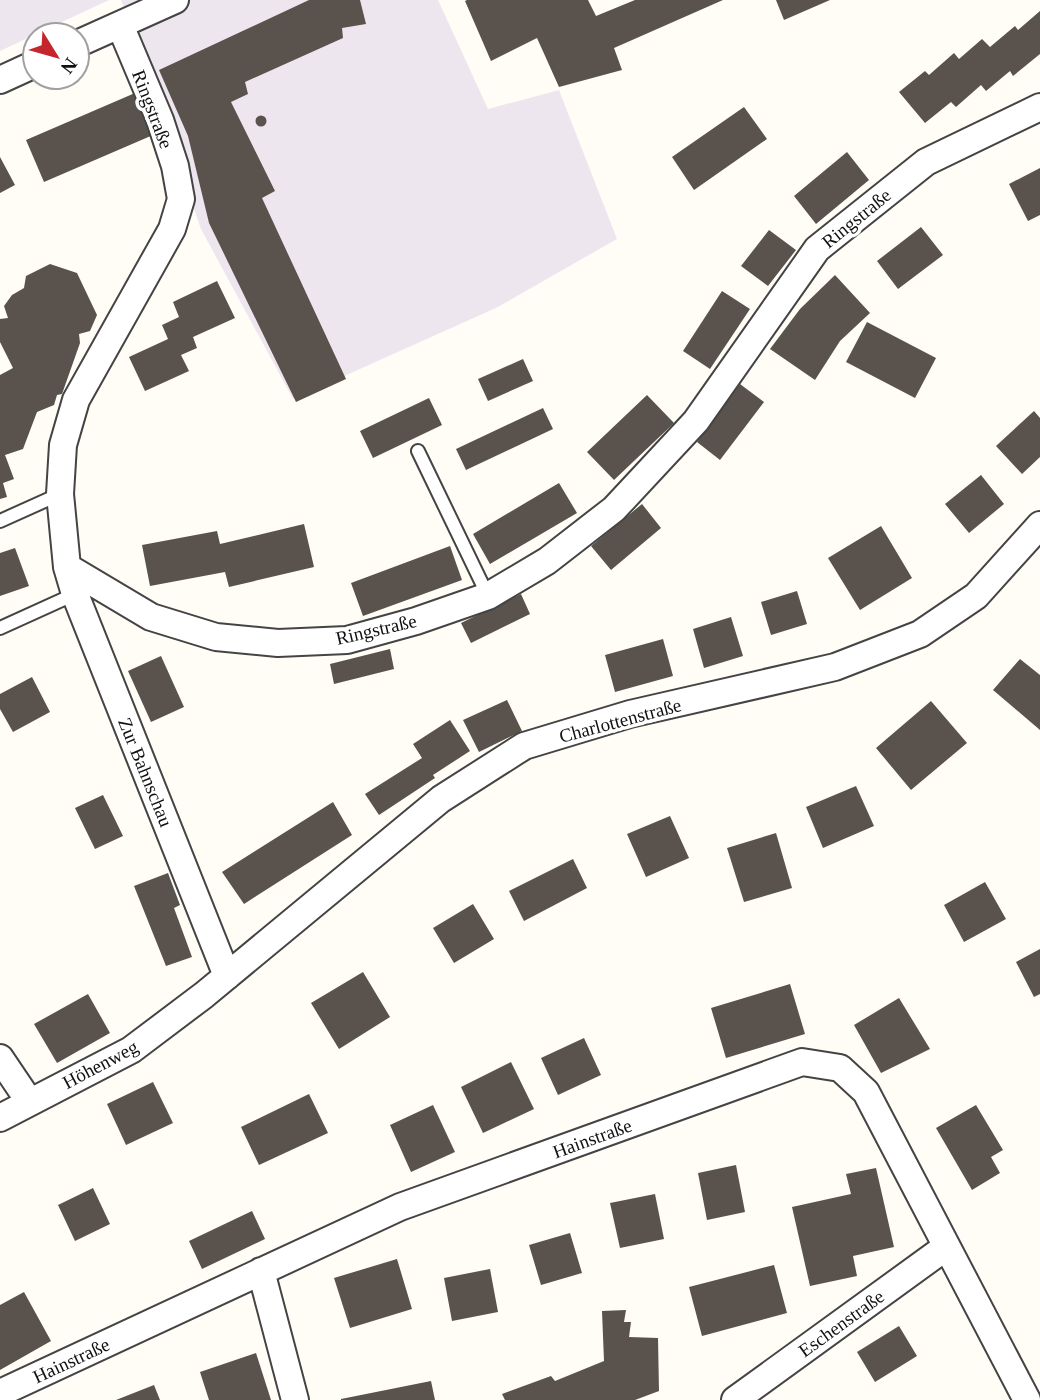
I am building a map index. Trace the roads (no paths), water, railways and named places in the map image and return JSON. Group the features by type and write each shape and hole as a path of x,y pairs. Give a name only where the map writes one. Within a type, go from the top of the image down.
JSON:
{"street":[{"path":"91,37 175,0"},
{"name":"Ringstraße","path":"120,24 160,120 175,166 181,200 172,229 76,400 63,445 60,494 67,567 151,617 216,637 278,643 347,640 416,621 488,596 547,561 614,509 696,421 817,249 926,162 1040,107"},
{"path":"0,80 21,70"},
{"name":"Charlottenstraße","path":"227,976 441,799 524,746 630,714 835,667 920,634 976,596 1040,525"},
{"name":"Zur Bahnschau","path":"67,567 75,594 227,976"},
{"name":"Höhenweg","path":"0,1118 131,1050 227,976"},
{"path":"0,1058 29,1101"},
{"name":"Hainstraße","path":"0,1393 400,1207 802,1062 840,1068 866,1092 1027,1400"},
{"name":"Eschenstraße","path":"735,1400 946,1247"},
{"path":"261,1271 295,1400"}],"lane":[{"path":"418,451 488,596"},
{"path":"0,521 60,494"},
{"path":"0,628 75,594"}]}
